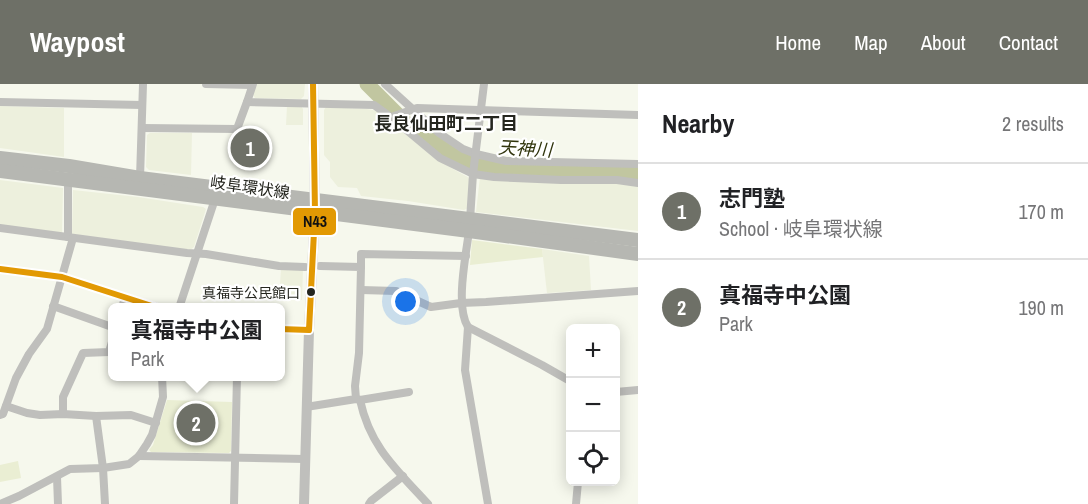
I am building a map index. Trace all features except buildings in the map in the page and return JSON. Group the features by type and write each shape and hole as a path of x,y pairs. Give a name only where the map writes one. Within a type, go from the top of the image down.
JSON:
{"main road":[{"name":"岐阜環状線","path":"0,158 69,166 315,206 470,225 638,240"},
{"name":"岐阜環状線","path":"0,171 215,199 315,206"},
{"name":"岐阜環状線","path":"470,225 638,254"}],"street":[{"path":"140,178 143,84"},
{"path":"142,128 237,129 253,84 206,84"},
{"path":"304,504 315,206 313,84"},
{"path":"385,84 439,134 476,155 506,160 638,164"},
{"path":"484,84 461,303 465,322 468,327 566,379"},
{"path":"0,102 142,105"},
{"path":"247,102 374,105 393,117 440,158 474,173 494,177 617,180 638,183"},
{"path":"393,117 411,110 638,115"},
{"path":"0,415 3,414 16,378 28,354 47,329 62,277 70,238 68,180"},
{"path":"181,303 215,199"},
{"path":"0,228 197,253 279,266 305,267"},
{"path":"428,504 381,451 358,399 355,386 360,353 362,254 466,256"},
{"path":"320,266 361,267"},
{"path":"0,269 62,277 144,303"},
{"path":"361,290 396,291 431,308 461,303 638,291"},
{"path":"123,303 125,297"},
{"path":"53,306 108,326"},
{"path":"468,327 465,370 488,504"},
{"path":"285,329 309,330"},
{"path":"63,414 63,397 83,353 108,352"},
{"path":"0,504 19,500 70,470 129,464 139,456 152,435 164,397 162,381"},
{"path":"234,504 237,381"},
{"path":"620,392 638,390"},
{"path":"306,407 409,393"},
{"path":"6,406 40,416 131,415 156,423"},
{"path":"96,416 105,504"},
{"path":"139,456 304,459"},
{"path":"369,504 403,476"},
{"path":"57,477 58,504"},
{"path":"576,504 578,486"}],"shaded area":[{"path":"256,84 305,84 304,96 301,99 255,98 253,95"},
{"path":"0,106 64,108 64,157 0,148"},
{"path":"287,106 301,106 303,125 286,125"},
{"path":"326,107 378,111 434,158 468,177 471,182 468,208 464,210 361,196 357,188 338,187 330,177 330,162 324,155 324,110"},
{"path":"150,133 192,133 191,175 149,170 146,167 147,135"},
{"path":"238,140 261,141 261,155 238,155"},
{"path":"480,177 638,186 638,231 476,212"},
{"path":"0,180 63,188 62,233 0,225"},
{"path":"73,190 138,197 206,209 194,247 190,250 72,234"},
{"path":"472,240 542,249 543,257 470,265"},
{"path":"542,249 589,256 591,290 547,293"},
{"path":"281,269 303,269 302,300 279,298"},
{"path":"167,400 232,402 231,451 229,453 151,452 149,450 153,445"},
{"path":"18,461 21,478 0,482 0,465"}],"waterway":[{"name":"天神川","path":"367,84 407,124 456,157 494,168 525,171 638,173"}],"transit line":[{"name":"N43","path":"285,329 309,330 315,212 313,84"},
{"name":"N43","path":"0,269 62,277 143,303"}],"place":[{"name":"志門塾","path":"250,148"},
{"name":"真福寺公民館口","path":"311,292"},
{"name":"真福寺中公園","path":"196,423"}],"district":[{"name":"長良仙田町二丁目","path":"446,124"}]}
